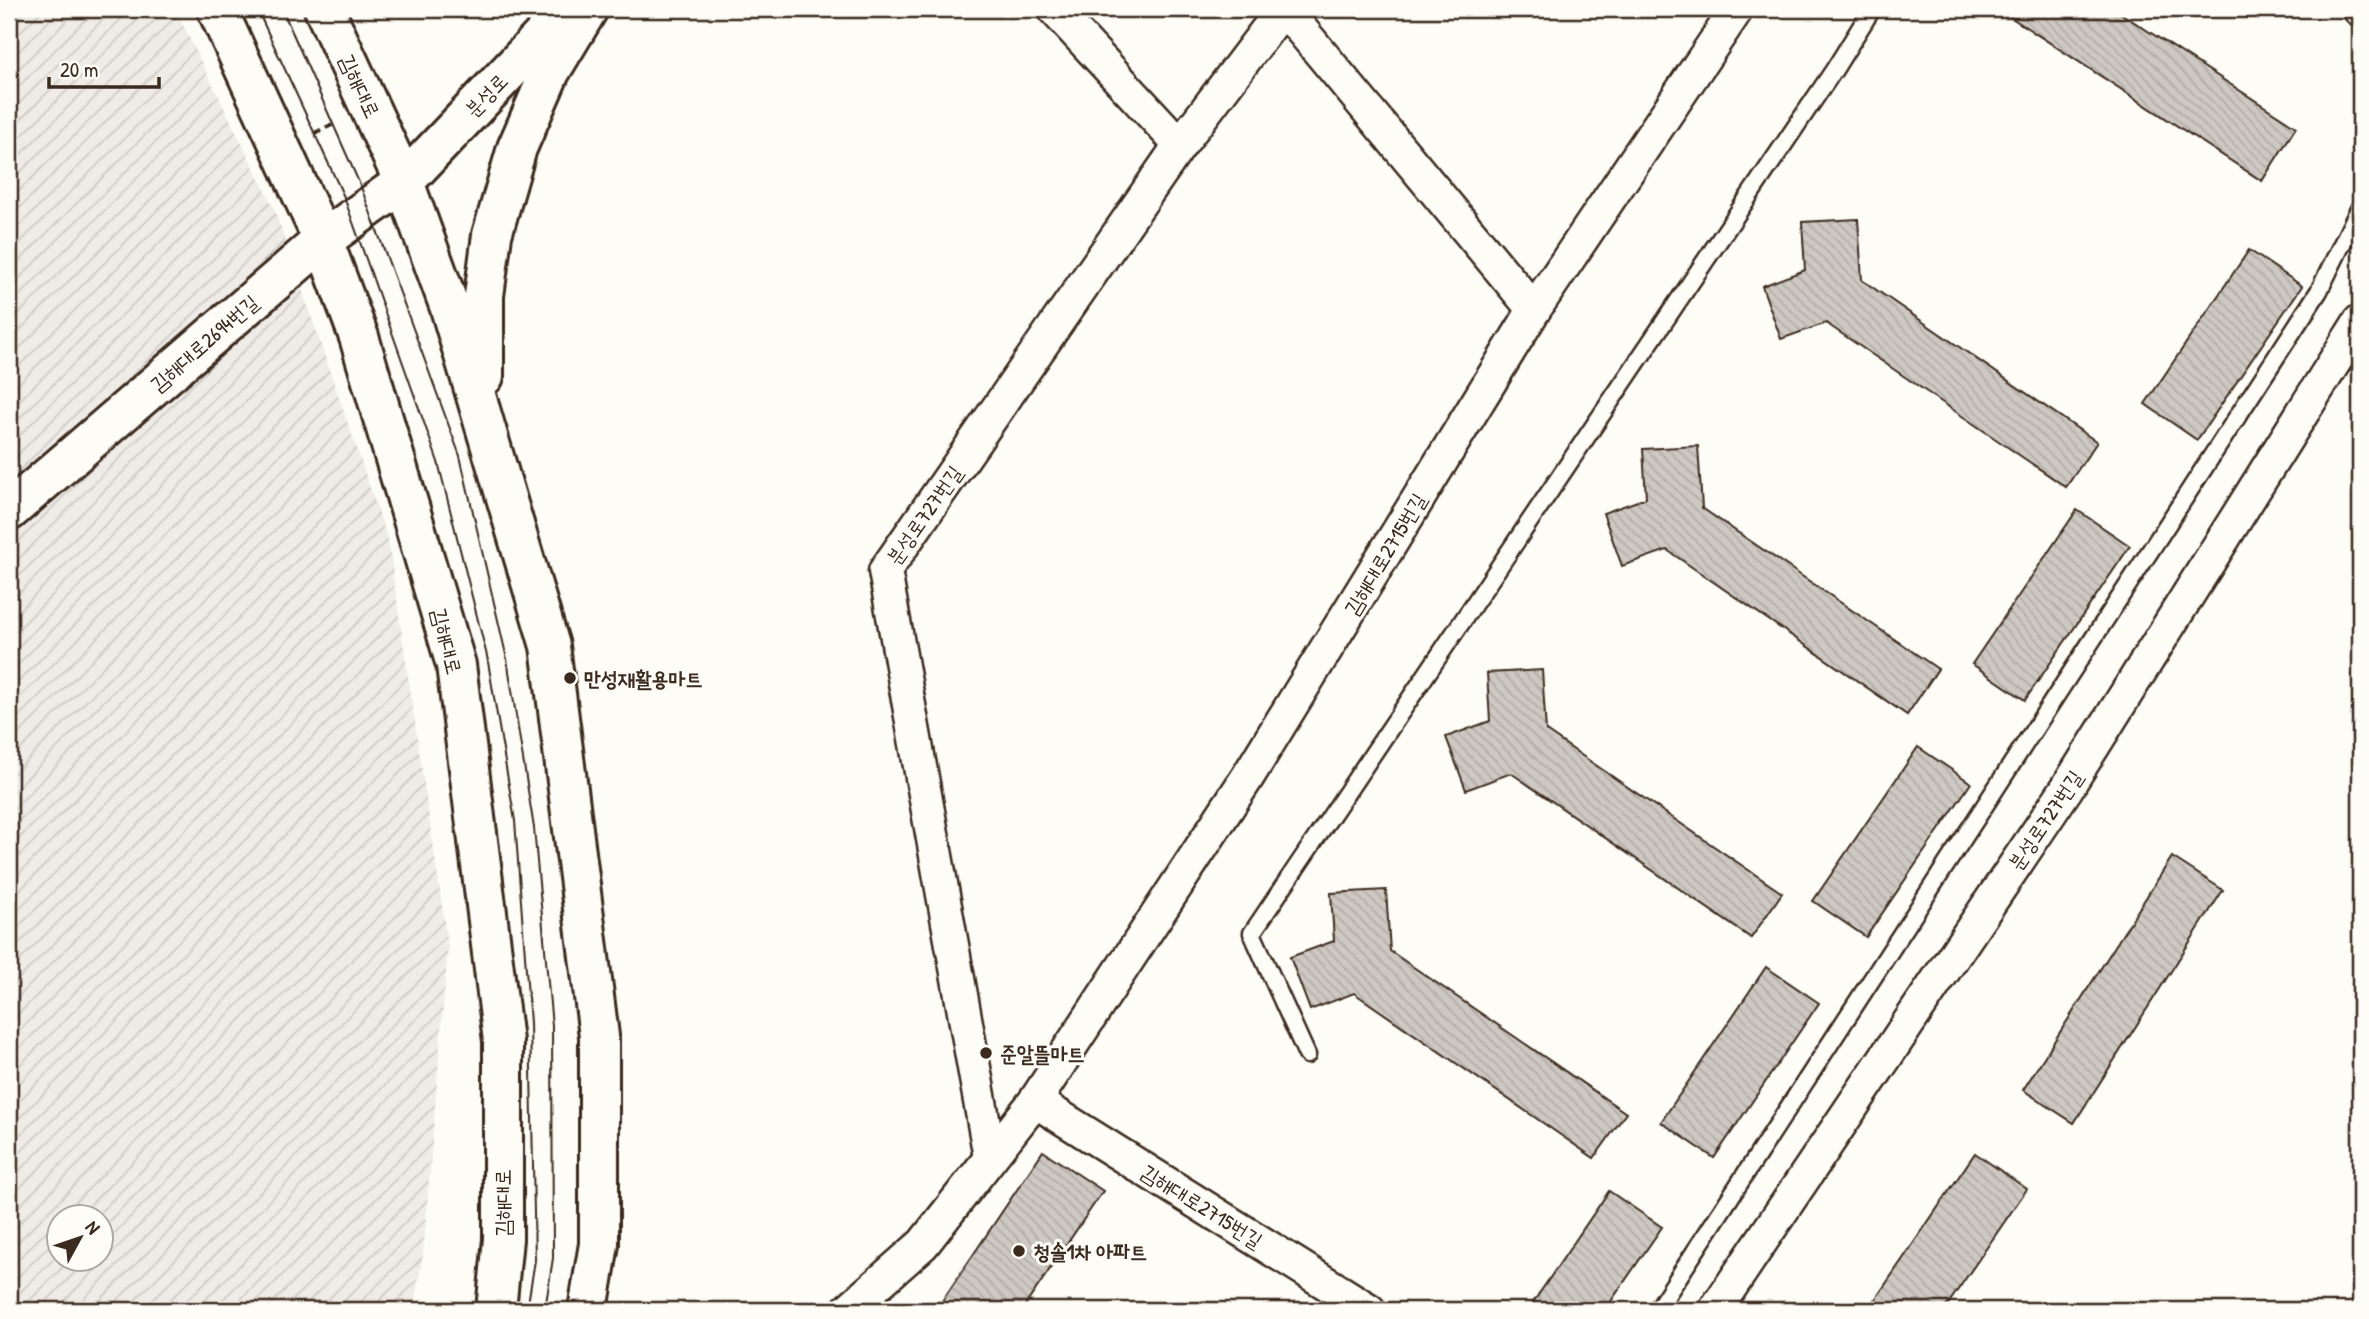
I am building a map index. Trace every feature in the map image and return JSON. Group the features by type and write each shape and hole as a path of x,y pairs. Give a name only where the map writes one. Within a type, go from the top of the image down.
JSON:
{"main road":[{"name":"김해대로","path":"217,9 323,240 359,337 456,665 503,1041 503,1239 496,1310"},
{"name":"김해대로","path":"324,9 404,182 450,308 550,646 599,1036 599,1244 588,1310"},
{"name":"분성로","path":"404,182 568,9"},
{"path":"484,417 484,296 492,235 517,148 550,72 588,9"},
{"name":"김해대로2694번길","path":"9,511 323,240 404,182"}],"street":[{"path":"1054,9 1180,145"},
{"path":"1283,9 1534,310"},
{"name":"분성로727번길","path":"990,1157 885,571 1180,145 1283,9"},
{"name":"김해대로2715번길","path":"848,1310 923,1244 1035,1101 1247,778 1534,310 1737,9"},
{"name":"분성로727번길","path":"1715,1310 2067,788 2360,321"},
{"name":"김해대로2715번길","path":"1035,1101 1370,1310"}],"lane":[{"path":"1307,1055 1252,933 1834,70 1872,9"},
{"path":"1657,1310 2319,291 2360,207"}],"path":[{"path":"283,148 370,106"}],"shaded area":[{"path":"9,9 175,9 274,208 388,540 448,947 423,1254 413,1310 9,1310"}],"building":[{"path":"1998,9 2114,9 2296,127 2262,181"},
{"path":"1858,219 1862,280 2097,442 2066,487 1826,323 1781,339 1762,286 1805,270 1802,222"},
{"path":"2249,250 2302,286 2197,440 2145,404"},
{"path":"1698,446 1702,508 1938,669 1907,715 1667,550 1622,566 1603,513 1646,498 1643,449"},
{"path":"2077,510 2130,546 2025,700 1972,664"},
{"path":"1542,670 1546,731 1782,893 1751,938 1511,773 1466,790 1446,737 1490,721 1487,673"},
{"path":"1918,747 1971,783 1866,937 1813,901"},
{"path":"2172,857 2223,890 2074,1123 2023,1090"},
{"path":"1386,890 1390,951 1626,1113 1594,1158 1354,993 1310,1010 1290,957 1334,941 1331,893"},
{"path":"1766,967 1819,1003 1714,1158 1661,1122"},
{"name":"청솔1차 아파트","path":"1043,1151 1103,1191 1022,1310 936,1310"},
{"path":"1975,1153 2027,1189 1944,1310 1868,1310"},
{"path":"1609,1191 1662,1227 1605,1310 1528,1310"}],"tram line":[{"path":"257,9 344,197 438,462 487,656 515,821 530,1023 535,1260 527,1310"},
{"path":"282,9 361,187 460,456 507,659 534,828 552,1026 553,1258 545,1310"}],"place":[{"name":"만성재활용마트","path":"570,678"},
{"name":"준알뜰마트","path":"986,1053"},
{"name":"청솔1차 아파트","path":"1019,1251"}]}
